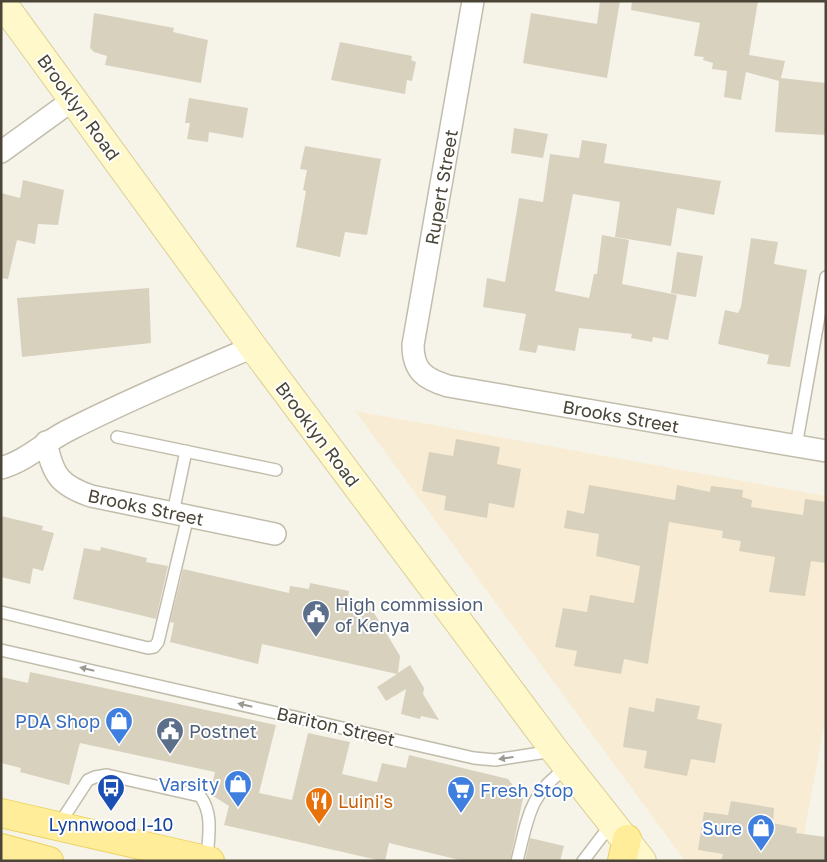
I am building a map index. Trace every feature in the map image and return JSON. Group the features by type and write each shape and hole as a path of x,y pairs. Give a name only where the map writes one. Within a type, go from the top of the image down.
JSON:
{"main road":[{"name":"Brooklyn Road","path":"1,1 253,347 620,840 642,861"},
{"path":"1,813 209,860"},
{"path":"1,848 49,861"}],"street":[{"name":"Rupert Street","path":"420,372 415,364 413,346 473,1"},
{"path":"1,152 74,100"},
{"path":"1,468 26,457 46,442 96,416 253,347"},
{"name":"Brooks Street","path":"420,372 431,381 448,386 826,451"},
{"name":"Brooks Street","path":"46,442 53,470 61,482 72,490 91,496 275,534"}],"lane":[{"path":"796,446 826,278"},
{"path":"117,437 276,470"},
{"path":"1,612 154,648 158,642 180,515 186,451"},
{"name":"Bariton Street","path":"1,650 474,758 495,760 561,759"},
{"path":"517,861 536,796 551,779 561,759"},
{"path":"58,826 88,780 95,776 107,775 200,796 207,805 209,816 209,860"},
{"path":"583,861 620,840"}],"shaded area":[{"path":"355,411 826,496 826,716 799,861 685,861"}],"building":[{"path":"600,1 620,1 607,78 523,63 531,13 597,24"},
{"path":"632,1 758,1 749,55 785,61 781,78 826,83 826,135 775,132 779,81 746,72 741,100 724,97 727,71 712,69 713,63 703,60 704,57 694,56 700,23 631,10"},
{"path":"94,13 174,28 173,32 208,40 201,83 105,65 107,56 94,52 90,48"},
{"path":"340,42 412,56 411,60 416,62 412,81 407,80 405,94 331,80"},
{"path":"189,98 248,108 243,138 209,132 208,142 187,139 190,123 185,123"},
{"path":"514,128 548,134 543,158 511,153"},
{"path":"582,140 607,144 604,163 721,181 714,215 677,208 671,246 615,237 620,202 573,194 555,291 589,298 594,274 597,274 602,235 629,240 622,284 677,295 668,340 653,337 652,342 631,338 632,334 579,328 575,351 538,345 536,353 519,350 526,314 483,307 487,278 505,282 519,198 543,202 550,154 579,158"},
{"path":"305,146 381,159 367,235 345,232 340,257 296,247 306,191 303,190 307,170 300,169"},
{"path":"23,180 64,190 58,225 38,224 35,244 17,240 8,279 1,278 1,193 20,198"},
{"path":"751,238 778,242 774,264 807,270 790,367 767,364 769,355 718,344 725,310 738,313 741,307"},
{"path":"677,252 703,256 696,297 671,293"},
{"path":"149,288 151,343 22,357 17,298"},
{"path":"456,439 500,447 497,464 521,469 514,508 489,503 487,518 444,510 446,496 422,491 429,452 453,456"},
{"path":"589,485 675,500 677,485 710,492 711,486 743,490 742,497 752,500 751,507 803,515 805,499 826,502 826,563 811,561 805,596 769,592 775,557 739,551 741,541 722,538 723,531 669,522 648,664 624,659 621,674 574,666 577,651 555,647 563,608 587,612 590,595 634,603 640,566 596,556 599,534 564,528 567,510 584,514"},
{"path":"1,516 43,526 42,530 54,533 43,571 33,568 30,584 1,577"},
{"path":"101,547 147,558 146,562 168,566 156,619 73,599 84,548 100,551"},
{"path":"183,569 289,593 290,586 309,589 310,583 349,591 348,598 368,603 400,656 398,673 410,665 424,688 423,694 439,720 421,716 420,719 401,714 406,689 386,701 377,687 397,674 262,644 258,664 170,642 174,623 170,622"},
{"path":"30,672 276,725 259,793 292,800 308,733 350,742 342,774 377,782 382,763 406,768 409,755 508,779 523,798 510,861 464,861 389,843 385,861 382,861 224,825 229,806 210,794 215,772 80,743 69,785 20,772 21,768 1,763 1,677 28,683"},
{"path":"656,698 700,706 697,719 722,724 715,763 691,759 687,776 644,768 647,751 623,747 629,707 654,712"},
{"path":"731,801 774,808 773,823 797,828 796,833 826,837 826,861 721,861 723,854 698,850 704,812 728,815"},
{"path":"530,838 564,846 560,861 525,861"}],"place":[{"name":"High commission of Kenya","path":"316,638"},
{"name":"PDA Shop","path":"119,745"},
{"name":"Postnet","path":"170,755"},
{"name":"Varsity","path":"238,808"},
{"name":"Lynnwood I-10","path":"111,812"},
{"name":"Fresh Stop","path":"461,814"},
{"name":"Luini's","path":"319,825"},
{"name":"Sure","path":"761,852"}]}
